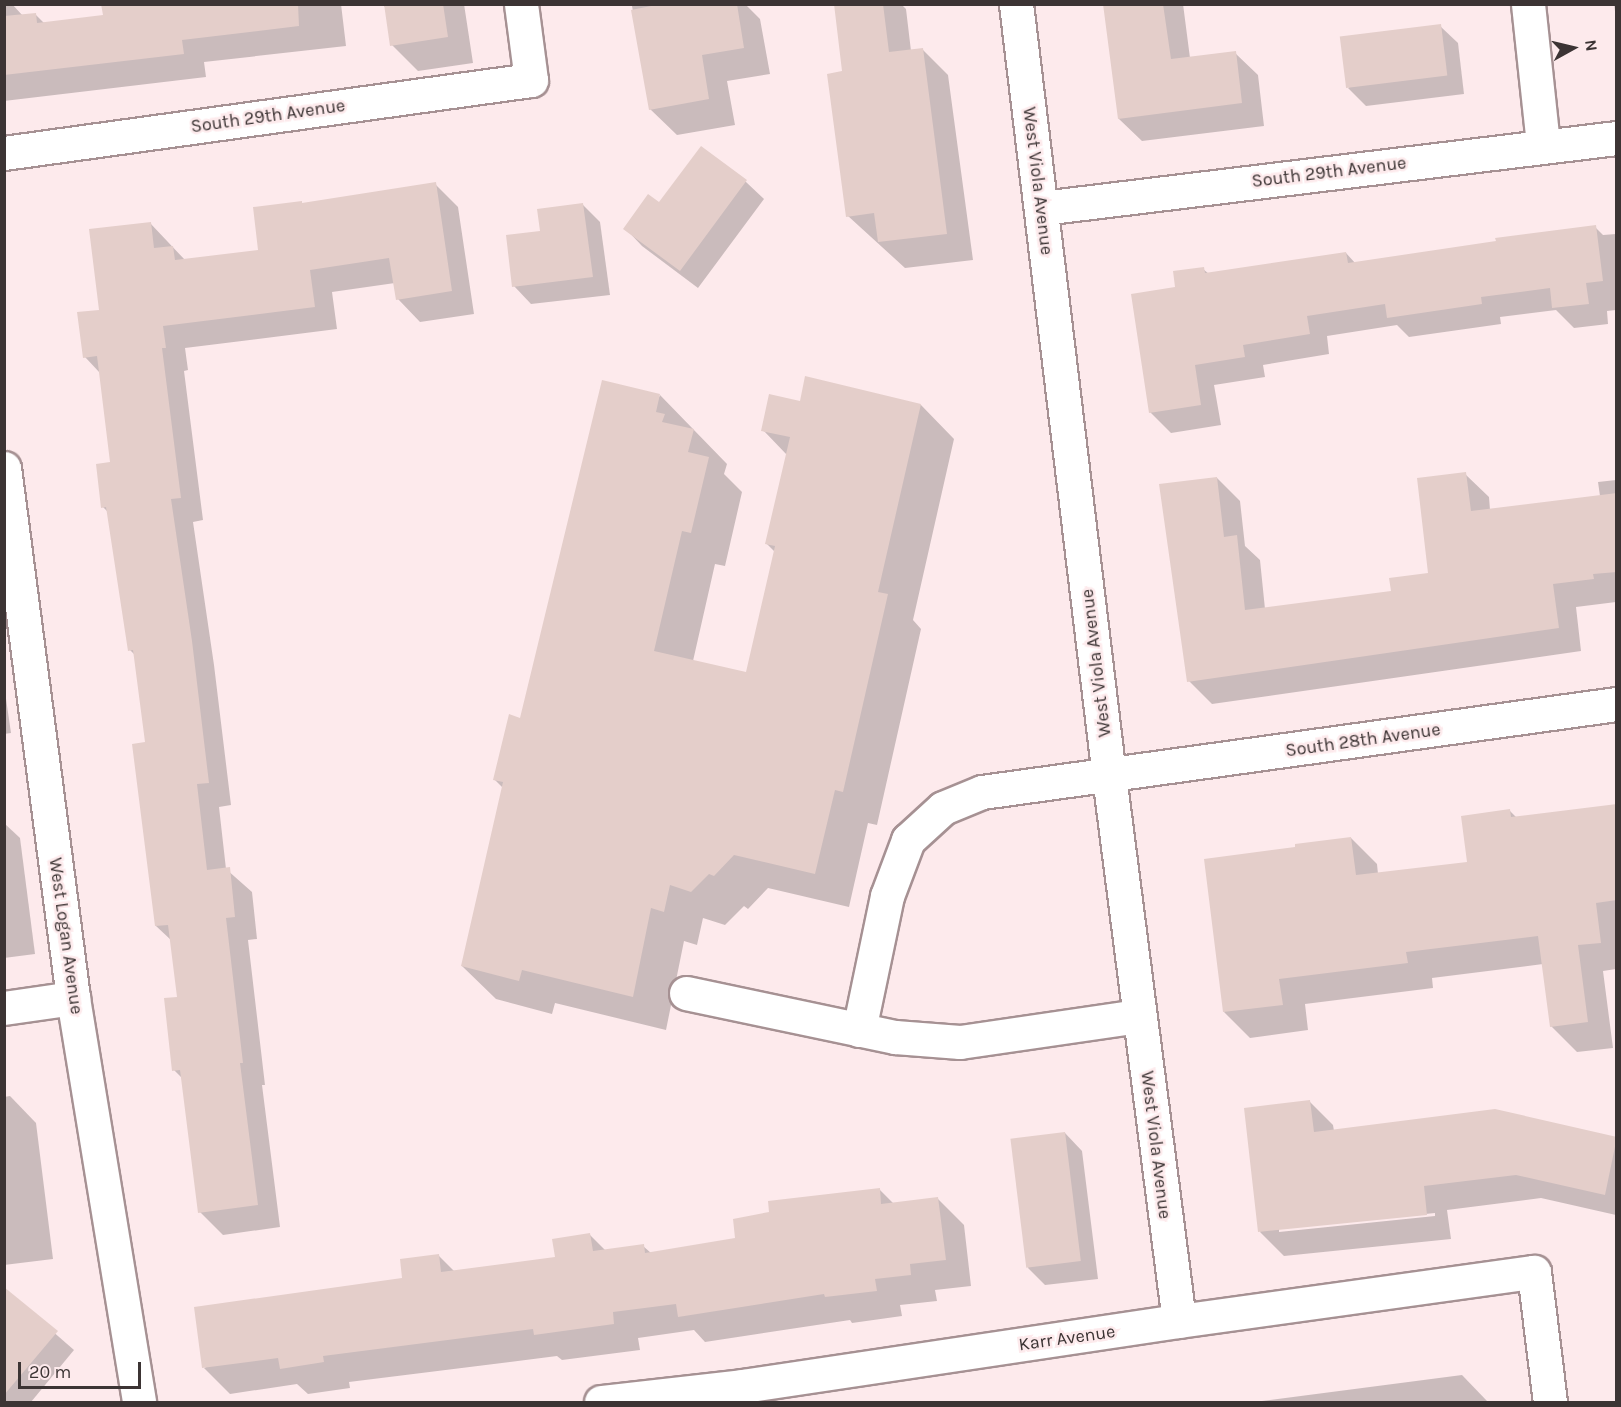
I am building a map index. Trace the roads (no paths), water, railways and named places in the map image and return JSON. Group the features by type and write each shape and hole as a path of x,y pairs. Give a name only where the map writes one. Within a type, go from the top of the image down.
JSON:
{"street":[{"name":"South 29th Avenue","path":"4,153 531,80 521,4"},
{"name":"West Viola Avenue","path":"1016,4 1109,776 1179,1322"},
{"path":"1528,4 1543,145"},
{"name":"South 29th Avenue","path":"1042,208 1543,145 1617,138"},
{"name":"West Logan Avenue","path":"4,468 8,519 73,998 139,1402"},
{"name":"South 28th Avenue","path":"859,1030 887,897 908,840 944,808 982,792 1617,704"},
{"path":"686,993 895,1037 960,1042 1139,1016"},
{"path":"4,1008 73,998"},
{"name":"Karr Avenue","path":"600,1402 744,1394 1179,1322 1534,1272 1550,1402"}]}
